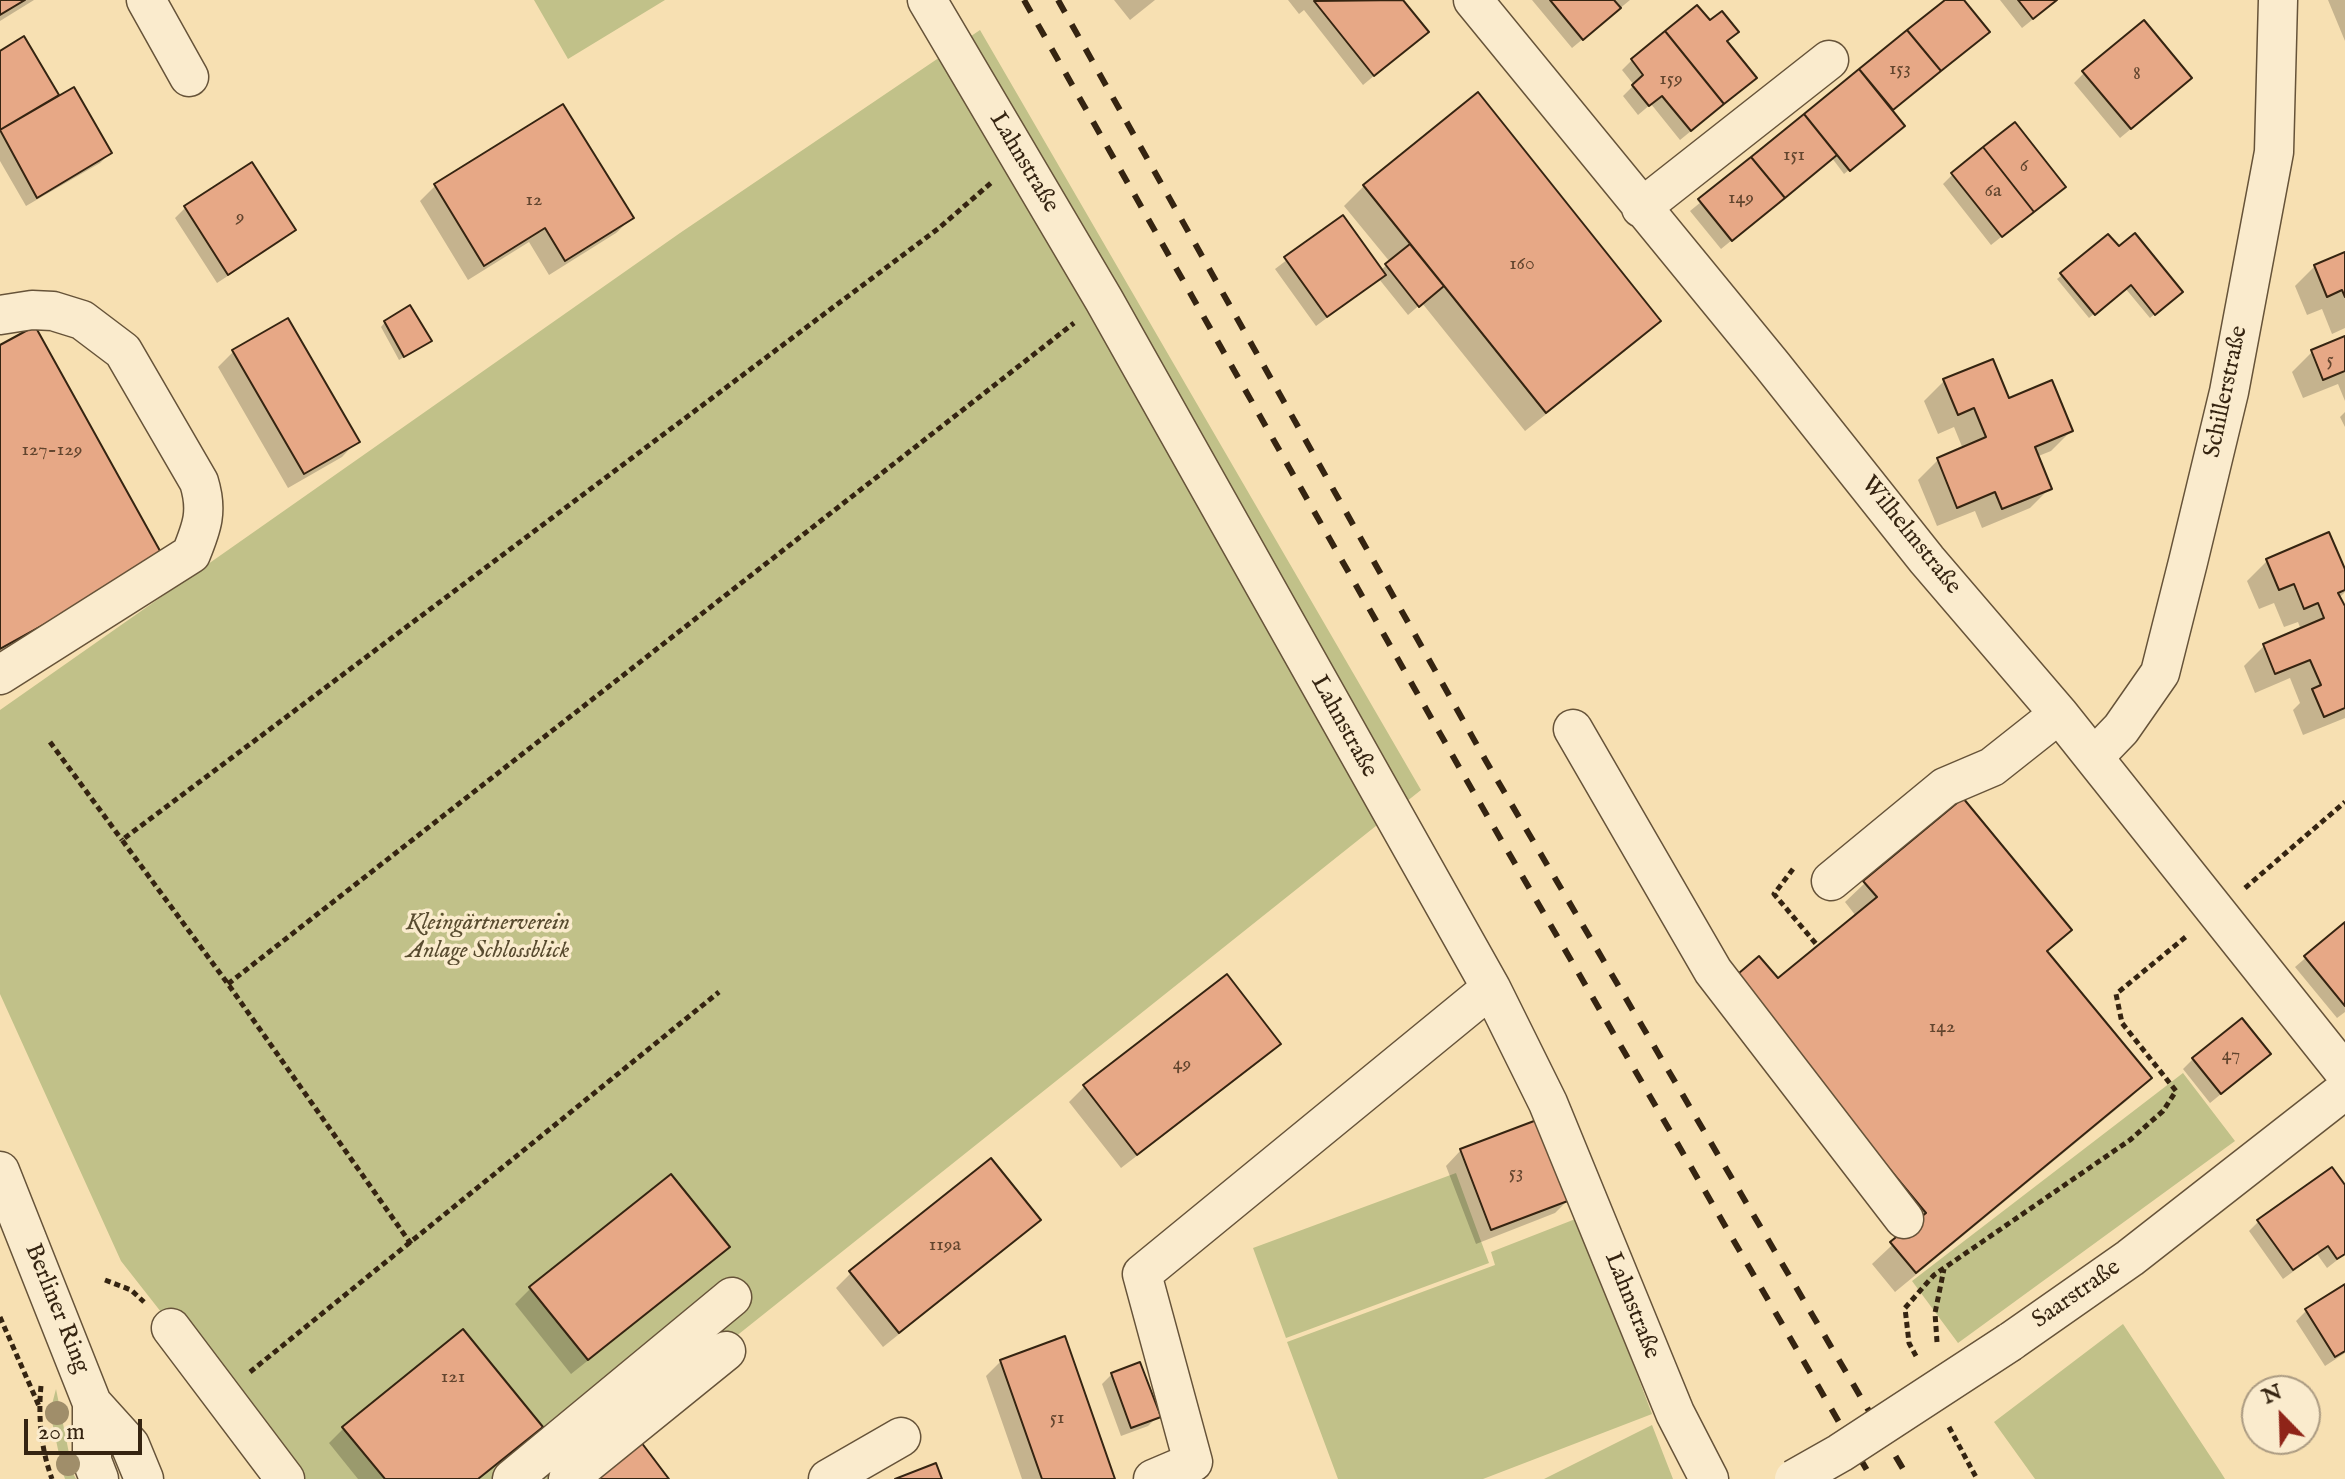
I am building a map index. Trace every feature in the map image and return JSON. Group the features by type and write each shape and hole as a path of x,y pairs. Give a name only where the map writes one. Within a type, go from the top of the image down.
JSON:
{"street":[{"path":"146,0 189,77"},
{"name":"Lahnstraße","path":"927,0 1104,300 1491,988 1548,1103 1675,1413 1709,1479"},
{"name":"Wilhelmstraße","path":"1473,0 1927,560 2094,757 2345,1073"},
{"name":"Schillerstraße","path":"2094,757 2121,729 2160,673 2199,516 2229,392 2274,152 2278,0"},
{"path":"1641,208 1829,60"},
{"path":"0,315 32,310 53,311 82,320 123,351 199,482 205,502 200,531 191,554 0,675"},
{"path":"1831,881 1945,787 1992,767 2059,714"},
{"path":"1573,729 1713,971 1904,1219"},
{"path":"1153,1479 1193,1462 1142,1274 1491,988"},
{"name":"Saarstraße","path":"1794,1479 1840,1453 2010,1342 2130,1258 2345,1090"},
{"name":"Berliner Ring","path":"0,1171 92,1403 130,1445 144,1479"},
{"path":"512,1479 732,1297"},
{"path":"171,1328 285,1479"},
{"path":"568,1479 726,1351"},
{"name":"Berliner Ring","path":"92,1403 92,1461 99,1479"},
{"path":"828,1479 901,1437"}],"path":[{"path":"122,840 926,237 1020,158"},
{"path":"228,984 1104,300"},
{"path":"50,742 228,984 411,1244"},
{"path":"1916,1357 1909,1343 1905,1308 1934,1275 2130,1140 2163,1111 2176,1091 2122,1023 2116,994 2345,802"},
{"path":"1774,894 1817,945"},
{"path":"222,1393 411,1244 719,992"},
{"path":"1937,1352 1935,1313 1944,1268"},
{"path":"0,1317 39,1407 45,1458 52,1479"},
{"path":"1948,1424 1977,1479"}],"green space":[{"path":"534,0 665,0 568,59"},
{"name":"Kleingärtnerverein Anlage Schlossblick","path":"980,30 1421,790 557,1479 292,1479 121,1261 0,994 0,710 680,233"},
{"path":"2183,1073 2235,1141 1958,1343 1912,1281"},
{"path":"1456,1173 1489,1263 1286,1338 1253,1248"},
{"path":"1578,1218 1652,1414 1483,1479 1338,1479 1287,1342 1495,1265 1491,1252"},
{"path":"2123,1324 2225,1479 2035,1479 1994,1422"},
{"path":"56,1389 76,1479 65,1479 63,1473 50,1412"},
{"path":"1652,1425 1673,1479 1544,1479"}],"building":[{"path":"0,0 25,0 0,15"},
{"path":"1403,0 1429,32 1374,76 1314,1"},
{"path":"1550,0 1614,0 1621,8 1583,40"},
{"path":"1945,0 1964,0 1990,32 1941,71 1907,30"},
{"path":"2018,0 2057,0 2033,19"},
{"path":"1697,5 1710,20 1722,11 1739,32 1727,41 1757,78 1724,104 1665,31"},
{"path":"2144,20 2192,78 2131,129 2082,71"},
{"path":"1907,30 1941,71 1893,110 1859,69"},
{"path":"1665,31 1724,104 1691,131 1662,96 1649,106 1632,85 1643,75 1631,59"},
{"path":"24,36 59,95 0,130 0,51"},
{"path":"1859,69 1905,126 1850,171 1804,114"},
{"path":"74,87 112,153 37,198 0,130"},
{"path":"1478,92 1661,321 1546,413 1363,185"},
{"path":"563,104 634,218 565,261 545,228 484,266 434,184"},
{"path":"1804,114 1837,155 1785,198 1751,157"},
{"path":"2015,122 2066,187 2034,212 1983,147"},
{"path":"1983,147 2034,212 2002,237 1951,173"},
{"path":"1751,157 1785,198 1732,241 1698,199"},
{"path":"252,162 296,230 228,275 184,206"},
{"path":"1343,215 1386,275 1327,317 1284,257"},
{"path":"2135,233 2183,292 2155,315 2131,285 2095,315 2060,273 2108,234 2119,246"},
{"path":"1410,244 1444,286 1419,307 1385,264"},
{"path":"2345,252 2345,297 2342,290 2327,297 2314,265"},
{"path":"410,305 432,341 404,357 384,321"},
{"path":"288,318 360,442 304,474 232,350"},
{"path":"35,326 164,558 0,649 0,345"},
{"path":"2345,336 2345,371 2323,380 2311,350"},
{"path":"1993,359 2009,398 2052,380 2073,431 2035,447 2052,489 2002,509 1995,492 1957,508 1937,458 1986,437 1974,408 1958,415 1943,379"},
{"path":"2329,532 2345,569 2345,590 2338,593 2345,606 2345,708 2324,717 2312,689 2321,685 2310,660 2275,674 2263,644 2324,618 2318,603 2304,609 2294,584 2279,590 2266,559"},
{"path":"1963,798 2072,930 2047,951 2152,1078 1916,1273 1890,1242 1926,1213 1732,979 1759,956 1778,978 1877,897 1863,881"},
{"path":"2345,922 2345,1006 2304,956"},
{"path":"1227,974 1281,1044 1137,1155 1083,1085"},
{"path":"2242,1018 2271,1054 2221,1094 2192,1058"},
{"path":"1542,1118 1573,1199 1491,1230 1460,1149"},
{"path":"991,1158 1041,1220 899,1333 849,1271"},
{"path":"2332,1167 2345,1185 2345,1254 2337,1259 2328,1246 2293,1270 2257,1220"},
{"path":"671,1174 730,1247 588,1360 529,1287"},
{"path":"2345,1284 2345,1351 2335,1357 2305,1309"},
{"path":"463,1329 543,1427 478,1479 385,1479 342,1427"},
{"path":"1065,1336 1115,1479 1042,1479 1000,1360"},
{"path":"1140,1362 1161,1417 1131,1428 1111,1373"},
{"path":"641,1442 669,1479 592,1479"},
{"path":"936,1463 942,1479 895,1479"}],"railway":[{"path":"1024,0 1463,774 1872,1479"},
{"path":"1058,0 1486,761 1909,1479"}]}
